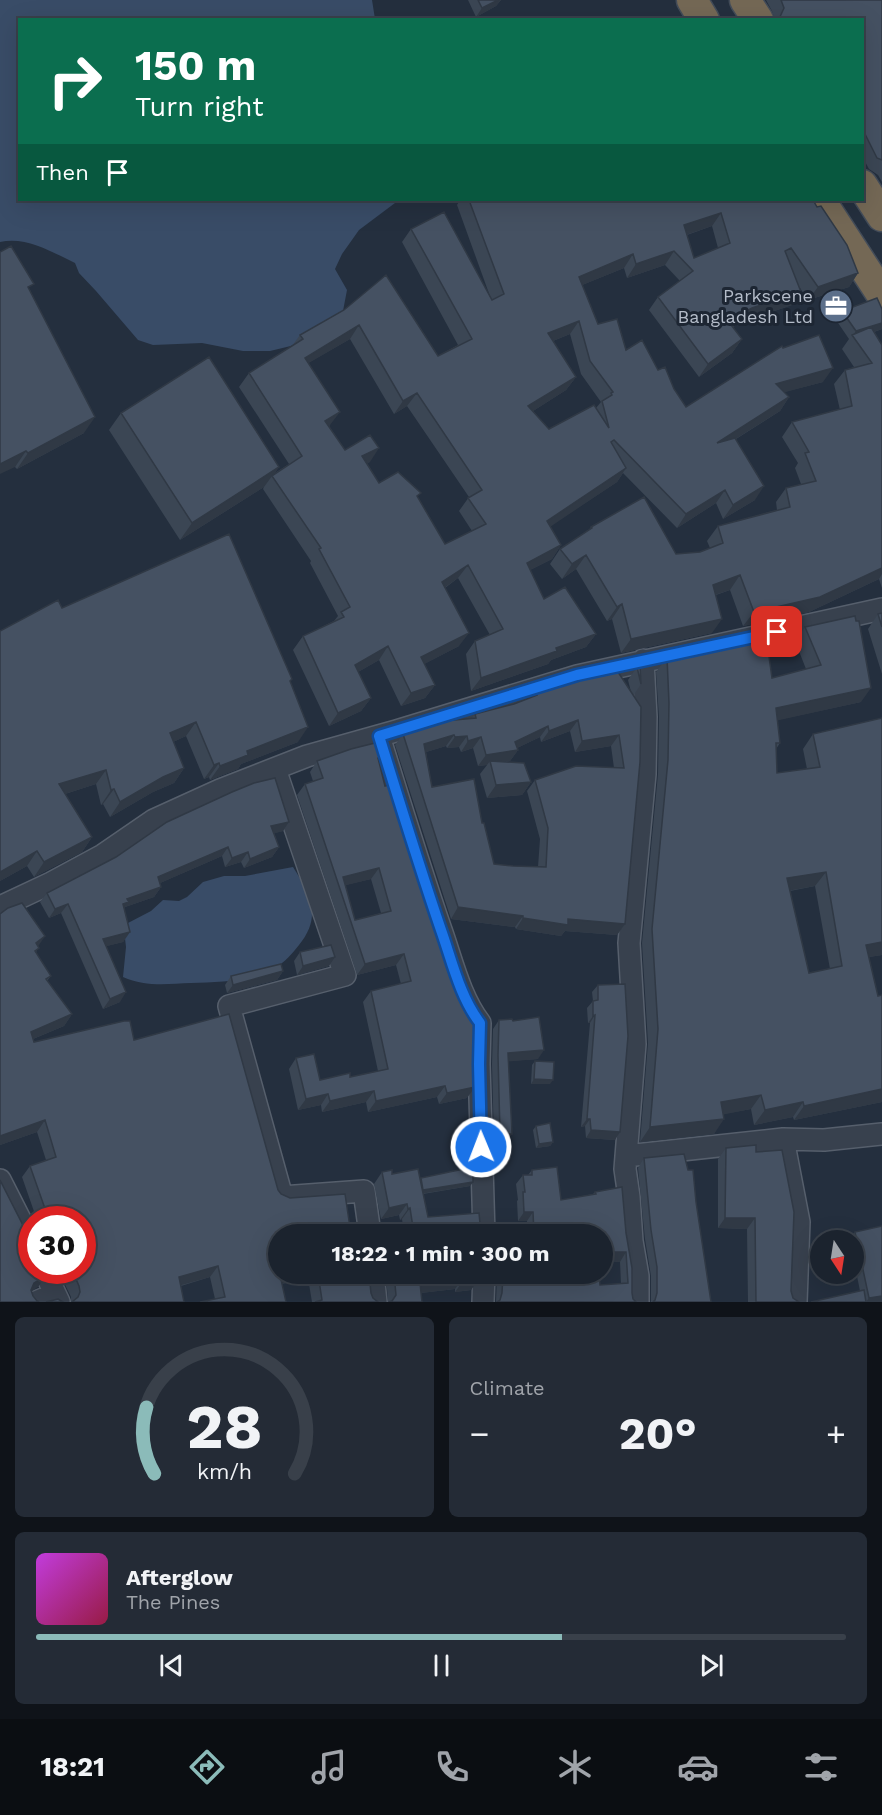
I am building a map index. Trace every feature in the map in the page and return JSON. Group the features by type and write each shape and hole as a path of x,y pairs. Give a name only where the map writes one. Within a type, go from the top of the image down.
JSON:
{"highway":[{"path":"692,0 703,18"},
{"path":"745,0 757,18"},
{"path":"864,188 882,216"},
{"path":"821,201 882,295"}],"street":[{"path":"0,907 103,855 154,820 220,790 307,756 577,675 882,609"},
{"path":"638,1302 638,1276 625,1169 635,1044 629,943 645,774 646,717 643,660"},
{"path":"379,736 418,863 456,974 470,1011 480,1023 484,1224"},
{"path":"274,769 345,975 229,1006 282,1197 364,1191 369,1224"},
{"path":"626,1156 783,1139 824,1140 882,1134"},
{"path":"783,1139 799,1222 796,1302"},
{"path":"0,1180 18,1213"},
{"path":"47,1284 50,1299"},
{"path":"375,1284 376,1302"},
{"path":"483,1302 484,1284"}],"water":[{"path":"0,0 372,0 375,18 18,18 18,201 398,201 359,230 342,254 335,269 347,290 343,311 295,345 270,351 243,351 202,343 153,345 138,340 79,273 75,263 29,243 0,242"},
{"path":"293,867 309,897 312,915 306,935 291,955 279,965 256,976 223,981 156,984 123,977 126,947 124,930 128,923 151,911 163,900 179,901 187,897 203,882 224,876 245,876"}],"building":[{"path":"478,0 498,0 482,8"},
{"path":"781,0 882,0 882,160 877,158 864,132 864,18 779,18 784,8"},
{"path":"469,201 814,201 817,207 821,206 847,245 858,273 818,287 791,248 785,251 801,292 752,308 728,321 742,339 708,364 658,297 693,271 674,251 636,264 633,254 579,277 598,324 617,319 626,350 642,340 658,370 665,367 674,389 686,407 782,346 783,348 819,335 833,368 776,384 789,397 717,443 735,438 764,486 733,505 725,490 686,514 614,440 611,442 626,468 547,521 561,545 527,563 544,599 565,587 596,634 556,648 557,651 481,678 475,641 503,629 468,565 442,582 469,633 421,657 435,685 411,693 388,646 355,665 371,698 338,713 303,636 344,617 341,612 350,607 319,549 321,548 272,476 302,456 249,373 303,339 300,335 344,310 386,275 438,356 472,339 411,229 444,212 492,300 504,294","holes":["721,213 730,243 694,258 684,225","579,321 590,361 613,392 602,401 609,428 594,405 549,429 528,406 576,377 548,333","359,325 403,401 417,393 482,490 468,498 486,524 445,544 417,496 421,493 398,472 379,483 362,456 379,448 370,435 345,450 325,421 340,412 305,358"]},
{"path":"11,246 34,284 28,287 95,417 28,453 26,451 0,464 0,252"},
{"path":"877,298 882,309 882,323 856,331 842,311"},
{"path":"871,327 882,345 882,568 820,597 754,612 740,575 713,585 722,619 631,639 622,604 617,607 586,555 572,564 560,549 591,527 644,497 676,554 700,552 723,543 718,526 790,507 786,488 816,481 805,453 809,452 792,422 852,406 845,370 872,363 852,335"},
{"path":"209,357 279,467 192,523 121,413"},
{"path":"229,534 292,679 290,681 308,727 247,751 248,755 220,766 219,763 214,765 196,722 170,733 184,768 163,777 120,802 114,789 111,790 106,770 59,784 92,837 44,862 37,851 0,872 0,631 58,600 62,608"},
{"path":"882,613 882,627 878,614"},
{"path":"855,616 856,621 859,621 871,688 776,708 780,743 776,743 777,773 820,767 813,734 882,718 882,942 866,945 878,996 882,995 882,1089 804,1106 803,1102 765,1110 761,1095 721,1102 724,1119 650,1127 658,1029 652,929 668,760 667,657 766,635 772,678 821,665 805,627","holes":["826,872 842,966 809,973 787,878"]},
{"path":"640,666 641,684 637,667"},
{"path":"618,672 641,707 640,762 625,924 568,919 568,925 458,907 403,734 443,721 476,718 475,714 514,704 537,695 536,693 571,682","holes":["578,720 582,741 619,735 624,768 576,766 535,780 548,828 546,867 494,864 484,823 482,823 474,779 432,787 424,744 454,735 455,737 467,736 468,741 481,737 486,755 518,750 515,742 548,726 549,731"]},
{"path":"379,742 383,757 378,758 385,786 392,784 453,972 475,1016 475,1087 447,1093 445,1086 376,1101 374,1091 330,1101 328,1094 306,1099 296,1058 314,1054 320,1080 350,1073 350,1077 388,1069 371,991 411,981 404,954 365,964 305,784 323,778 317,761","holes":["379,868 391,911 355,920 343,877"]},
{"path":"490,761 524,763 531,782 496,785"},
{"path":"275,778 289,822 271,826 279,847 250,859 248,852 232,858 228,847 158,877 161,887 127,899 129,902 123,904 130,932 103,939 126,992 110,999 68,904 55,909 47,893 116,857 167,822 254,783"},
{"path":"22,903 45,936 36,943 39,948 35,951 51,976 46,979 72,1014 31,1032 34,1042 124,1021 130,1021 134,1040 229,1014 278,1190 290,1198 345,1194 350,1224 268,1224 268,1284 282,1284 286,1302 200,1302 225,1297 218,1266 179,1277 184,1302 72,1302 80,1292 78,1284 96,1284 96,1206 44,1206 30,1166 56,1157 45,1120 0,1136 0,914"},
{"path":"331,945 335,957 303,966 300,952"},
{"path":"281,964 283,971 233,985 231,976"},
{"path":"625,984 628,1036 620,1132 591,1130 590,1119 587,1119 595,1015 593,1016 593,1001 598,1000 598,985"},
{"path":"539,1017 544,1050 508,1053 512,1134 500,1134 499,1020 512,1019 513,1021"},
{"path":"535,1061 554,1062 553,1080 534,1079"},
{"path":"550,1123 553,1142 539,1144 536,1126"},
{"path":"756,1145 756,1152 782,1150 794,1212 791,1291 793,1298 799,1302 756,1302 755,1218 725,1218 726,1148"},
{"path":"684,1154 688,1170 693,1170 711,1302 653,1302 657,1293 657,1267 644,1158"},
{"path":"473,1167 473,1182 423,1190 421,1178"},
{"path":"557,1167 561,1200 622,1187 632,1268 632,1293 636,1302 497,1302 500,1300 502,1284 628,1283 626,1252 613,1252 613,1224 534,1224 533,1212 524,1212 523,1192 525,1192 523,1175 532,1175 532,1170"},
{"path":"418,1169 428,1217 479,1213 480,1224 412,1224 410,1208 408,1209 407,1204 389,1208 382,1172 392,1170 392,1174"},
{"path":"0,1180 18,1215 18,1284 34,1284 31,1290 39,1302 0,1302"},
{"path":"882,1226 882,1296 869,1298 864,1274 864,1230"},
{"path":"320,1284 370,1284 373,1298 378,1302 315,1302 322,1300"},
{"path":"395,1284 420,1284 422,1302 389,1302 396,1295"},
{"path":"864,1290 866,1302 811,1302"},
{"path":"58,1299 63,1302 46,1302"}],"place":[{"name":"Parkscene Bangladesh Ltd","path":"836,306"}],"route":[{"path":"481,1147 480,1023 470,1011 456,974 418,863 379,736 577,675 777,632"}]}
